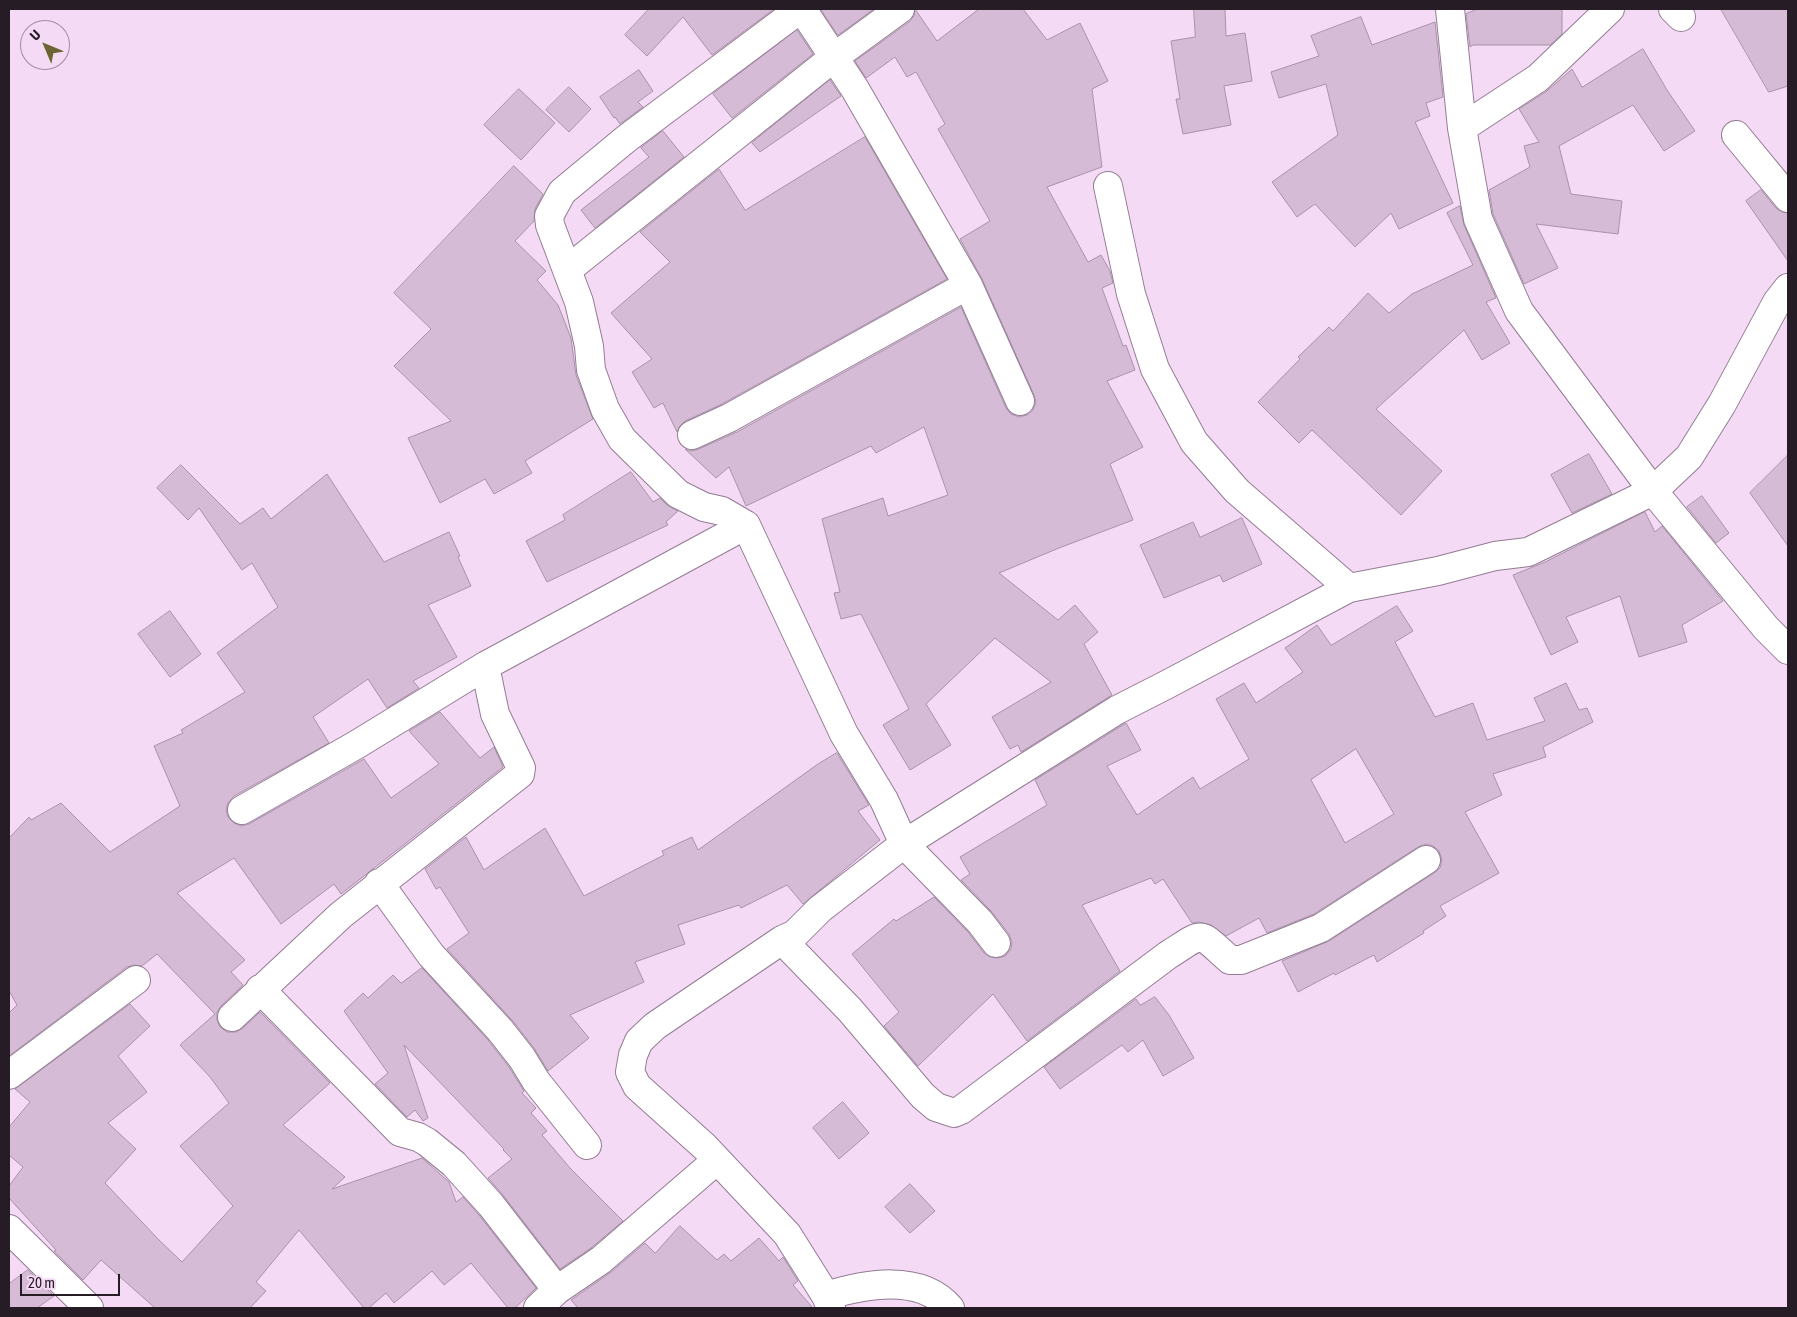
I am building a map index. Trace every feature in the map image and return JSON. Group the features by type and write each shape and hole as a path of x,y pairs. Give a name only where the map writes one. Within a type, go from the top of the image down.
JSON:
{"street":[{"path":"996,943 980,922 904,844 884,800 844,734 746,525 722,511 704,507 678,494 622,439 605,409 591,370 589,346 579,302 550,225 549,216 562,192 626,139 801,9 855,90 968,285 1020,401"},
{"path":"567,270 833,58 900,9"},
{"path":"1450,9 1462,128 1478,219 1519,310 1653,491 1766,628 1788,650"},
{"path":"1462,128 1538,78 1610,9"},
{"path":"1736,135 1788,198"},
{"path":"1108,186 1131,294 1155,369 1194,442 1236,491 1349,588"},
{"path":"692,435 729,418 968,285"},
{"path":"950,1308 934,1294 901,1284 848,1289 828,1302 787,1234 717,1160 637,1086 630,1072 638,1041 655,1026 782,940 795,934 820,909 904,844 1117,710 1349,588 1438,571 1495,556 1528,552 1653,491 1689,457 1722,404 1777,302 1788,288"},
{"path":"242,810 356,745 485,666 746,525"},
{"path":"232,1017 341,915 379,883 520,774 521,768 495,714 485,666"},
{"path":"782,940 850,1010 923,1096 936,1107 954,1113 968,1105 1196,936 1205,937 1230,960 1241,960 1321,928 1426,860"},
{"path":"379,883 431,955 500,1030 522,1058 536,1081 587,1145"},
{"path":"9,1075 136,980"},
{"path":"260,990 400,1132 428,1142 454,1164 492,1205 548,1299 601,1260 717,1160"},
{"path":"9,1229 89,1308"}],"building":[{"path":"649,9 774,9 712,55 683,17 647,56 625,35"},
{"path":"821,9 874,9 838,35"},
{"path":"915,9 937,41 979,9 1023,9 1047,40 1080,23 1108,81 1092,89 1102,167 1047,187 1088,262 1101,255 1110,271 1113,283 1102,288 1123,346 1126,345 1135,370 1107,381 1143,447 1110,464 1133,520 999,573 1058,620 1075,605 1098,632 1084,644 1112,695 1021,752 1018,745 1010,749 992,717 1051,682 995,638 926,704 951,745 910,770 883,725 909,709 861,614 841,619 834,593 840,592 822,519 883,498 888,516 948,495 924,427 876,453 871,446 746,506 729,467 716,478 685,449 691,451 699,449 737,432 961,307 1006,408 1011,414 1019,417 1027,415 1033,410 1036,402 1034,395 982,279 960,239 990,221 938,129 945,124 916,72 907,77 895,57 866,78 855,61 909,22 914,16"},
{"path":"1194,9 1225,9 1226,36 1245,33 1252,81 1224,86 1231,125 1183,134 1176,99 1180,99 1171,41 1195,37"},
{"path":"1478,9 1562,9 1562,34 1550,45 1473,45 1470,47 1466,14"},
{"path":"1721,9 1788,9 1788,86 1769,92"},
{"path":"1361,17 1372,45 1435,22 1443,97 1426,103 1430,116 1415,122 1453,203 1399,229 1391,213 1355,247 1315,204 1297,217 1272,182 1338,135 1326,84 1279,98 1271,72 1319,56 1311,36"},
{"path":"797,30 813,54 732,118 713,94"},
{"path":"1643,49 1667,90 1695,131 1664,151 1633,105 1559,146 1571,194 1622,201 1618,234 1536,224 1558,268 1524,284 1493,214 1489,190 1530,167 1524,146 1539,142 1519,109 1547,91 1572,69 1582,87"},
{"path":"639,70 653,91 638,102 643,107 620,124 600,97"},
{"path":"830,80 841,96 760,152 752,143"},
{"path":"569,87 591,109 569,132 546,110"},
{"path":"519,89 555,123 521,160 484,125"},
{"path":"663,131 684,157 595,228 581,210 649,157 641,148"},
{"path":"865,137 947,279 722,404 685,421 677,432 663,403 654,408 632,372 652,359 611,313 670,262 640,232 719,169 745,210"},
{"path":"514,166 543,194 535,209 534,221 515,241 546,271 537,280 558,305 571,338 576,375 593,419 525,461 532,473 494,494 485,479 440,503 408,438 451,421 394,366 431,329 394,293"},
{"path":"1761,190 1776,208 1788,213 1788,261 1746,201"},
{"path":"1460,206 1464,225 1496,298 1486,302 1510,343 1482,360 1464,330 1376,409 1442,471 1401,515 1312,430 1299,443 1258,402 1300,359 1298,357 1329,327 1333,331 1368,293 1389,313 1412,294 1473,265 1447,213"},
{"path":"1589,454 1612,494 1572,513 1551,475"},
{"path":"1788,455 1788,546 1750,493"},
{"path":"181,465 240,524 263,508 271,519 327,474 384,562 449,532 460,556 458,557 471,586 428,605 457,657 413,681 419,688 387,708 368,679 313,717 329,743 234,796 228,803 226,810 228,817 234,823 241,826 249,824 364,759 391,798 439,764 409,731 440,712 480,758 494,747 503,767 341,894 334,884 281,924 234,858 177,893 245,960 231,972 243,985 217,1012 217,1020 220,1027 227,1032 236,1032 260,1012 330,1083 283,1125 345,1177 332,1189 422,1158 449,1182 456,1202 463,1197 479,1215 536,1288 515,1308 508,1308 471,1263 444,1285 432,1271 394,1303 386,1293 369,1308 364,1308 299,1230 256,1282 266,1291 250,1308 155,1308 101,1260 83,1280 54,1251 56,1250 9,1198 9,1186 23,1167 9,1155 9,1127 30,1102 15,1089 130,1004 150,1026 118,1056 147,1092 108,1123 136,1149 105,1183 182,1262 233,1206 180,1146 229,1103 210,1077 180,1045 215,1014 157,954 142,966 134,965 127,967 9,1056 9,1013 17,1005 9,991 9,838 29,817 31,820 61,803 110,852 180,806 154,746 183,733 181,730 245,692 217,653 278,607 252,563 242,570 199,508 188,520 157,488"},
{"path":"631,472 653,502 660,498 667,505 678,511 666,522 668,525 547,582 526,541 565,520 563,515"},
{"path":"1702,496 1729,533 1716,543 1687,507"},
{"path":"1645,512 1655,532 1662,526 1723,601 1682,625 1687,642 1639,657 1620,596 1566,617 1578,642 1551,655 1513,575 1545,562"},
{"path":"1242,518 1262,564 1223,582 1220,575 1164,598 1140,545 1193,522 1200,537"},
{"path":"1397,606 1413,631 1395,642 1435,717 1473,703 1487,740 1545,721 1534,698 1566,683 1579,710 1587,708 1593,722 1543,747 1546,757 1493,774 1502,795 1465,812 1499,873 1440,906 1446,916 1423,931 1424,933 1377,962 1374,955 1298,992 1282,961 1329,941 1434,873 1440,868 1442,860 1439,851 1433,846 1426,844 1418,847 1314,914 1267,933 1259,918 1226,936 1211,925 1199,922 1192,923 1163,879 1155,884 1151,878 1082,905 1120,971 1027,1041 993,994 918,1066 884,1026 899,1012 852,954 894,919 896,921 934,897 968,932 984,953 990,957 998,958 1005,956 1011,949 1012,942 1009,934 991,911 961,880 970,874 960,857 1047,805 1035,780 1126,723 1141,750 1107,766 1137,815 1193,777 1200,789 1249,759 1216,699 1244,683 1256,703 1303,672 1285,648 1317,625 1331,645","holes":["1356,749 1394,814 1345,843 1311,780"]},
{"path":"170,611 201,654 170,677 138,634"},
{"path":"837,753 869,805 858,811 880,840 803,904 787,885 741,908 739,905 678,925 685,944 635,962 644,982 570,1015 589,1038 548,1071 534,1048 512,1020 447,949 469,933 440,887 436,889 425,869 466,837 484,870 545,828 584,896 664,855 662,851 692,837 698,850 818,764"},
{"path":"422,968 488,1040 509,1067 524,1091 522,1093 536,1108 531,1113 547,1131 542,1135 570,1168 623,1221 591,1248 560,1269 488,1178 512,1159 404,1045 428,1118 423,1121 415,1110 407,1117 375,1084 388,1073 344,1011 363,993 368,998 393,975 401,983"},
{"path":"1155,997 1169,1015 1194,1058 1163,1076 1143,1040 1128,1052 1122,1045 1060,1089 1044,1067 1136,999 1140,1005"},
{"path":"843,1102 869,1133 839,1159 813,1128"},
{"path":"910,1184 935,1211 910,1233 885,1207"},
{"path":"680,1226 717,1260 724,1254 731,1261 759,1238 779,1261 783,1257 798,1281 793,1285 813,1308 578,1308 571,1300 610,1273 645,1243 655,1253"},
{"path":"28,1270 54,1296 37,1308 9,1308 9,1284"}]}
